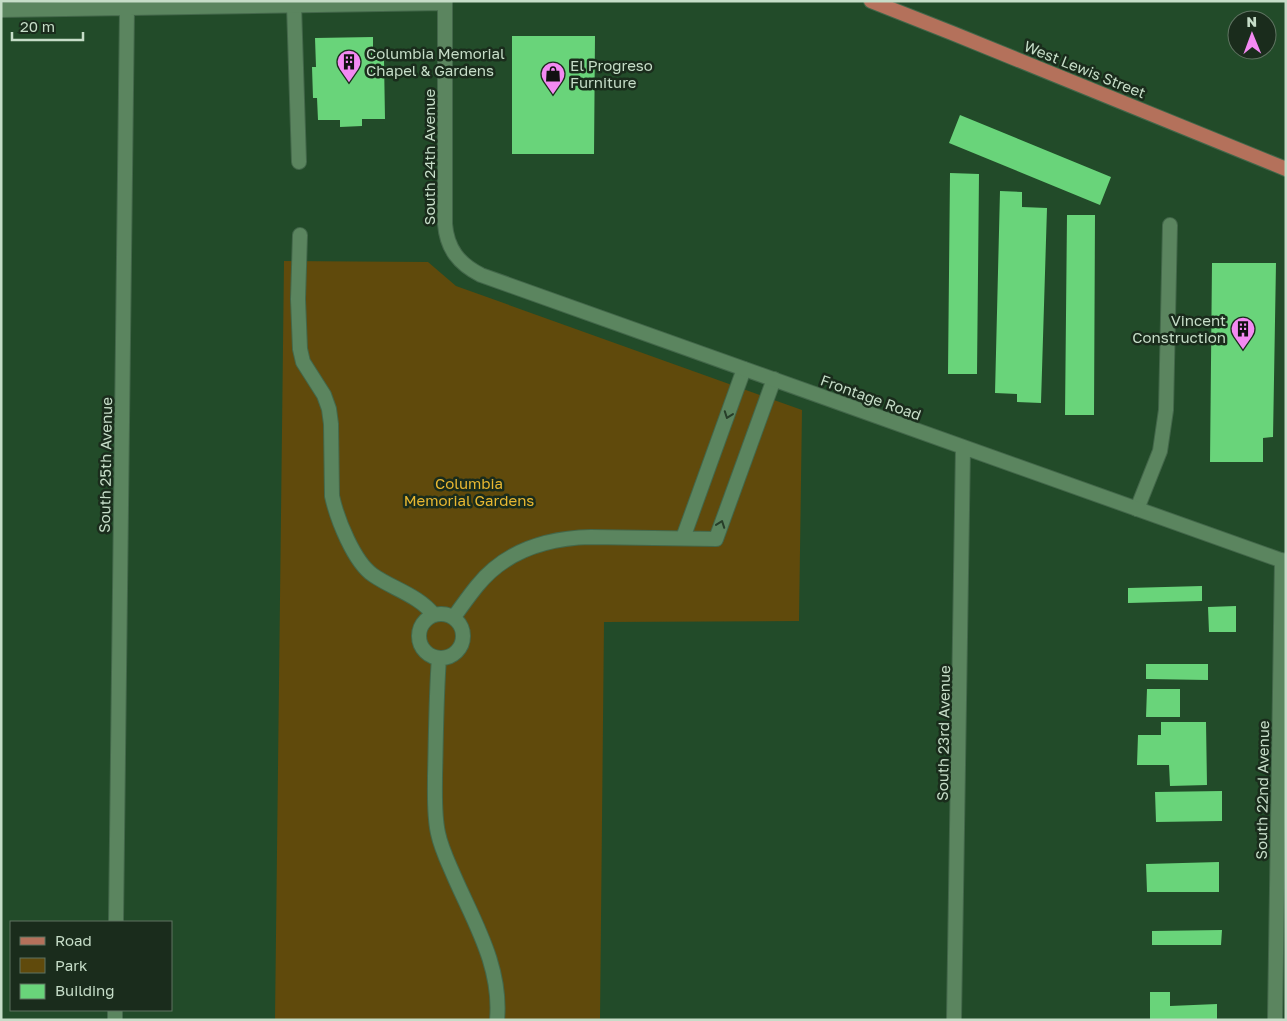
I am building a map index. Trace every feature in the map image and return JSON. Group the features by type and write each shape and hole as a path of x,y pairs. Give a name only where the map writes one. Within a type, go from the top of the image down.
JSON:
{"main road":[{"name":"West Lewis Street","path":"871,1 1286,169"}],"street":[{"path":"1,10 445,2"},
{"name":"South 24th Avenue","path":"445,2 445,224 446,240 453,251"},
{"path":"294,5 299,162"},
{"name":"South 25th Avenue","path":"116,921 127,8"},
{"path":"1137,509 1160,451 1166,410 1170,226"},
{"path":"300,235 298,299 300,349 303,362 324,396 329,409 332,496 335,508 343,529 364,567 372,575 419,600 434,615"},
{"name":"Frontage Road","path":"453,251 469,269 481,275 1284,561"},
{"path":"683,538 744,369"},
{"path":"454,617 478,585 494,568 511,556 535,546 571,537 716,539 774,379"},
{"name":"South 23rd Avenue","path":"954,1020 963,447"},
{"name":"South 22nd Avenue","path":"1275,1020 1284,561"},
{"path":"446,614 454,617 462,628 464,642 456,654 450,657 439,658 429,655 423,650 420,643 419,635 425,621 434,615 446,614"},
{"path":"439,658 436,724 435,812 437,832 493,969 497,995 497,1020"}],"green space":[{"name":"Columbia Memorial Gardens","path":"284,261 428,262 456,286 802,410 799,621 604,622 600,1020 275,1020"}],"building":[{"name":"El Progreso Furniture","path":"512,36 595,36 594,154 512,154"},
{"name":"Columbia Memorial Chapel & Gardens","path":"373,37 373,60 384,60 385,119 362,119 362,126 340,127 340,120 318,120 317,98 313,98 312,67 316,67 315,38"},
{"path":"960,115 1111,177 1100,205 949,143"},
{"path":"950,173 979,174 977,374 948,374"},
{"path":"1000,191 1022,192 1022,207 1047,208 1041,403 1017,402 1017,394 995,393"},
{"path":"1067,215 1095,215 1094,415 1065,415"},
{"name":"Vincent Construction","path":"1212,263 1276,263 1273,437 1263,438 1263,462 1210,462"},
{"path":"1202,586 1202,601 1128,603 1128,588"},
{"path":"1236,606 1236,632 1209,632 1208,607"},
{"path":"1146,664 1208,664 1208,680 1146,679"},
{"path":"1147,689 1180,689 1180,717 1146,717"},
{"path":"1161,722 1206,722 1207,785 1170,786 1169,765 1137,765 1138,735 1161,735"},
{"path":"1222,791 1222,821 1156,822 1155,792"},
{"path":"1219,862 1219,892 1147,892 1146,864"},
{"path":"1222,930 1221,945 1152,945 1152,931"},
{"path":"1150,992 1170,992 1170,1006 1217,1004 1217,1020 1150,1020"}],"place":[{"name":"Columbia Memorial Chapel & Gardens","path":"349,83"},
{"name":"El Progreso Furniture","path":"553,95"},
{"name":"Vincent Construction","path":"1243,350"}]}
